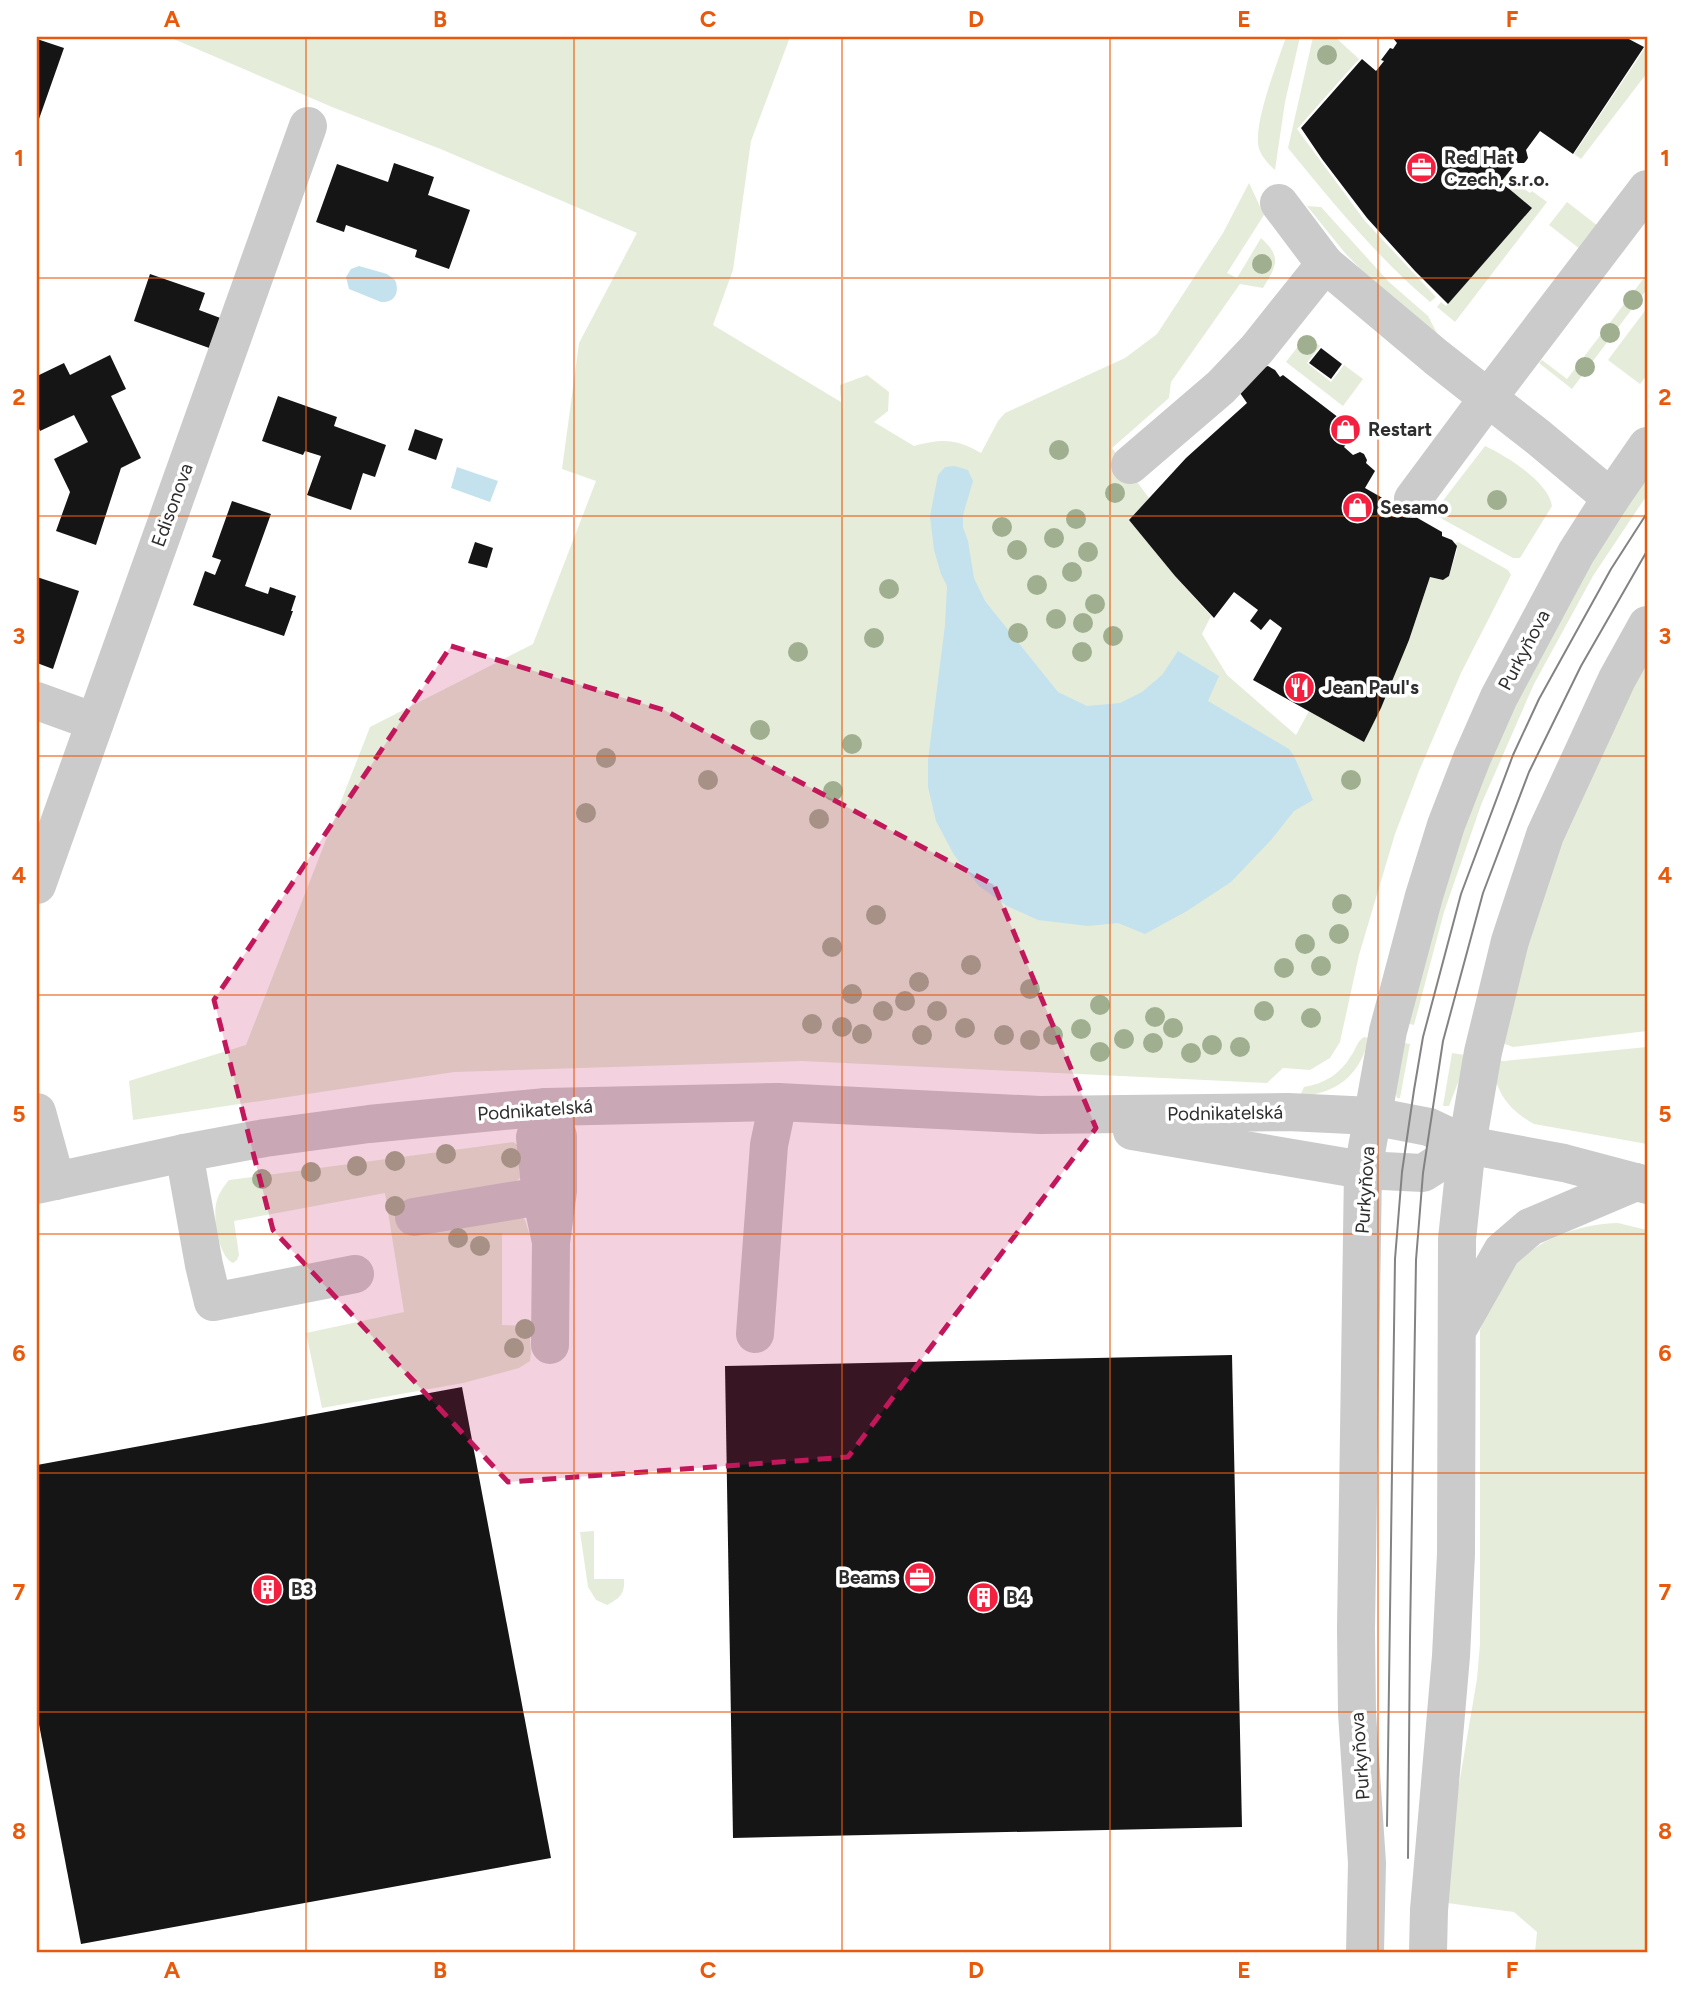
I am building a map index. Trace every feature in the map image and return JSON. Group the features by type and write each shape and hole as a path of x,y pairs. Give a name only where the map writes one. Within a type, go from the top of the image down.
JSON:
{"street":[{"name":"Edisonova","path":"37,885 308,126"},
{"path":"1413,499 1647,189"},
{"path":"1279,204 1325,264 1611,498"},
{"path":"1130,465 1221,387 1257,349 1325,264"},
{"name":"Purkyňova","path":"1365,1952 1367,1863 1357,1713 1356,1629 1363,1170 1391,1119 1388,1031 1424,896 1450,814 1499,697 1576,553 1647,446"},
{"path":"1428,1952 1429,1910 1451,1656 1455,1554 1457,1239 1467,1145 1483,1052 1510,941 1545,835 1617,678 1647,625"},
{"path":"37,701 94,722"},
{"path":"755,1334 769,1145 778,1102"},
{"name":"Podnikatelská","path":"46,1183 265,1138 369,1124 546,1107 778,1102 1040,1115 1288,1112 1391,1119 1429,1127 1467,1145 1564,1163 1642,1183"},
{"path":"546,1107 535,1137 541,1196 551,1242"},
{"path":"546,1107 558,1136 558,1191 551,1242 550,1345"},
{"path":"37,1112 46,1183"},
{"name":"Podnikatelská","path":"1040,1115 1363,1170 1423,1173 1467,1145"},
{"path":"184,1153 213,1302 355,1274"},
{"path":"1457,1331 1502,1251 1530,1227 1642,1183"},
{"path":"414,1217 541,1196"},
{"path":"1356,1629 1375,1731 1387,1826 1385,1952"},
{"path":"1407,1952 1413,1806 1451,1656"}],"highlighted area":[{"path":"451,646 664,710 994,885 1096,1128 848,1457 508,1482 273,1230 214,1000"}],"green space":[{"path":"169,37 790,37 751,141 733,270 713,325 841,402 840,385 867,375 889,392 888,411 874,422 914,446 948,441 981,453 1005,413 1125,358 1157,334 1223,233 1249,183 1264,215 1227,273 1237,278 1261,238 1275,257 1271,274 1263,288 1240,284 1171,382 1169,398 1112,448 1149,498 1129,520 1211,616 1202,634 1227,675 1296,735 1309,711 1409,640 1430,577 1443,580 1449,576 1457,550 1455,543 1458,542 1508,570 1511,575 1461,673 1395,834 1359,955 1340,1042 1330,1058 1310,1070 1283,1068 1267,1083 802,1061 454,1072 133,1120 129,1081 246,1045 370,727 533,644 596,481 562,469 579,343 637,233"},
{"path":"1286,37 1300,37 1285,102 1275,170 1260,151 1258,132 1268,90"},
{"path":"1313,37 1335,37 1359,59 1297,129 1365,221 1436,297 1430,302 1373,248 1288,148"},
{"path":"1645,48 1647,73 1581,159 1574,154"},
{"path":"1508,173 1515,178 1513,181 1547,202 1455,322 1437,307 1441,302 1446,306 1531,209 1501,182"},
{"path":"1567,202 1598,226 1580,249 1549,225"},
{"path":"1307,206 1321,207 1389,282 1428,316 1439,337 1378,287 1345,253"},
{"path":"1647,274 1647,289 1572,389 1539,363 1542,360 1567,379"},
{"path":"1647,308 1647,375 1640,384 1608,360"},
{"path":"1306,336 1320,346 1307,363 1331,382 1344,365 1363,379 1343,406 1286,362"},
{"path":"1485,446 1535,479 1549,497 1552,506 1520,558 1513,558 1437,516 1442,509 1438,507"},
{"path":"1647,469 1647,495 1593,576 1534,684 1481,805 1444,912 1414,1025 1401,1022 1431,908 1521,678"},
{"path":"1647,649 1647,1031 1513,1047 1496,1041 1535,896"},
{"path":"1364,1037 1369,1038 1365,1051 1360,1062 1345,1080 1325,1091 1300,1096 1304,1087 1325,1081 1337,1073"},
{"path":"1399,1042 1410,1044 1400,1098 1397,1098 1396,1094"},
{"path":"1647,1047 1647,1144 1534,1124 1516,1112 1504,1098 1496,1081 1492,1060 1504,1061"},
{"path":"1452,1053 1465,1055 1449,1106 1443,1106"},
{"path":"513,1142 518,1145 520,1178 514,1183 521,1216 529,1233 502,1233 502,1325 529,1326 530,1361 519,1368 463,1383 322,1408 306,1333 404,1312 385,1193 234,1221 239,1255 233,1263 223,1252 216,1225 217,1200 229,1180"},
{"path":"1618,1223 1647,1230 1647,1952 1535,1952 1537,1932 1514,1912 1447,1903 1451,1831 1477,1679 1480,1644 1480,1330 1501,1281 1529,1253 1571,1231"},
{"path":"594,1531 594,1579 624,1579 621,1595 607,1605 596,1600 588,1587 580,1532"}],"water":[{"path":"359,266 387,274 395,280 396,292 393,299 381,302 349,289 346,277 351,269"},
{"path":"955,466 968,470 973,481 963,515 963,527 974,578 985,601 1058,692 1087,706 1120,703 1142,692 1162,675 1178,651 1219,676 1208,701 1289,749 1313,800 1294,811 1231,882 1145,934 1118,923 1088,926 1038,920 1007,906 979,886 954,855 936,821 928,787 928,760 945,625 947,586 934,550 930,516 938,475 945,467"},
{"path":"457,467 498,481 490,502 451,488"}],"building":[{"name":"Red Hat Czech, s.r.o.","path":"1392,37 1625,37 1644,47 1573,154 1540,131 1526,150 1526,161 1516,163 1501,182 1532,208 1448,304 1367,218 1301,128 1362,59 1376,71 1390,48 1393,49 1397,43"},
{"path":"37,39 64,48 39,119 37,118"},
{"path":"394,163 434,177 428,195 470,210 449,269 415,257 417,250 346,225 344,232 316,222 337,164 388,182"},
{"path":"150,274 205,293 199,310 223,319 212,349 134,321"},
{"path":"1321,348 1342,364 1331,379 1309,363"},
{"path":"110,355 126,389 111,396 141,458 121,468 96,545 56,531 70,492 54,459 88,442 74,415 40,431 37,424 37,376 64,363 70,375"},
{"path":"1268,366 1356,431 1344,447 1353,455 1360,452 1364,454 1366,463 1375,471 1365,488 1442,532 1442,536 1452,540 1457,546 1449,576 1443,580 1430,577 1409,640 1364,742 1253,680 1282,628 1270,619 1261,630 1250,621 1258,610 1234,592 1214,618 1129,520 1186,458 1247,403 1240,393"},
{"path":"278,396 337,417 334,426 386,445 375,477 363,473 351,510 307,495 321,456 305,451 303,455 262,441"},
{"path":"415,429 443,439 436,460 408,450"},
{"path":"232,501 271,514 245,586 268,594 270,587 296,596 284,636 193,605 205,571 215,575 221,560 212,557"},
{"path":"475,542 493,548 487,568 468,563"},
{"path":"37,577 79,591 53,669 37,663"},
{"name":"B4","path":"1232,1355 1242,1827 733,1838 725,1366"},
{"name":"B3","path":"462,1387 551,1858 81,1944 37,1714 37,1465"}],"tram line":[{"path":"1387,1826 1395,1259 1402,1172 1423,1037 1461,894 1513,755 1539,699 1611,569 1647,513"},
{"path":"1408,1858 1416,1260 1423,1173 1443,1041 1483,893 1529,772 1581,666 1647,551"}],"place":[{"name":"Red Hat Czech, s.r.o.","path":"1421,168"},
{"name":"Restart","path":"1345,429"},
{"name":"Sesamo","path":"1357,507"},
{"name":"Jean Paul's","path":"1299,687"},
{"name":"Beams","path":"919,1577"},
{"name":"B3","path":"268,1589"},
{"name":"B4","path":"983,1597"}]}
